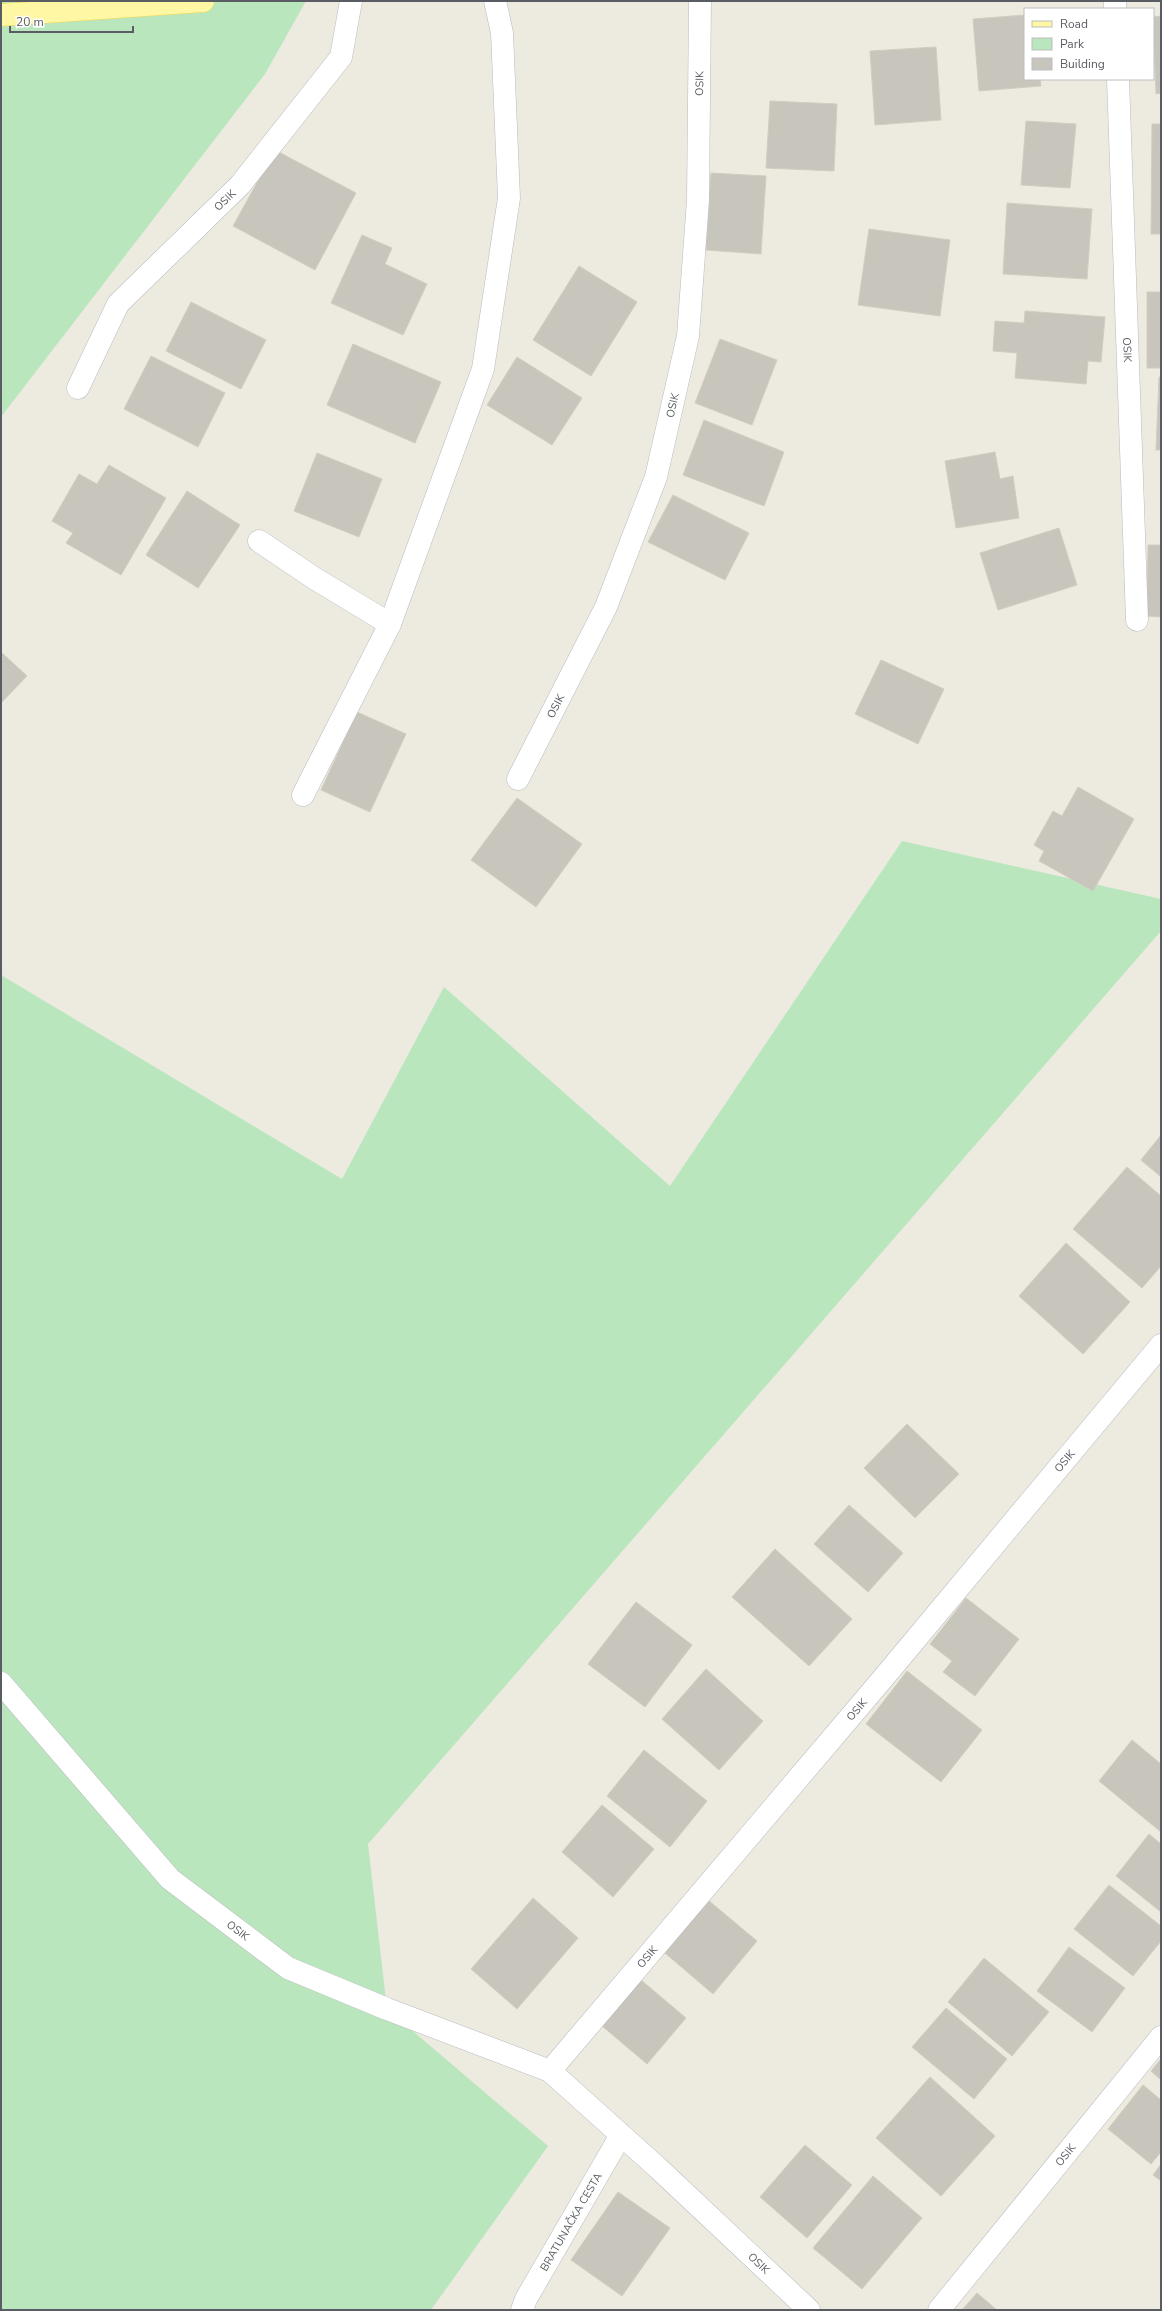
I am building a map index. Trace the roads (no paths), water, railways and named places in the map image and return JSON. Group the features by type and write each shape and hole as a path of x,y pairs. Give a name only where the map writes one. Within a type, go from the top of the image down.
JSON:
{"main road":[{"path":"1,15 203,1"}],"street":[{"name":"OSIK","path":"78,388 118,304 240,185 341,57 351,1"},
{"path":"303,794 390,624 483,369 510,198 502,33 495,1"},
{"name":"OSIK","path":"518,779 606,607 656,477 688,336 698,200 700,1"},
{"name":"OSIK","path":"1118,80 1137,620"},
{"path":"259,541 314,578 390,624"},
{"name":"OSIK","path":"550,2071 890,1670 1161,1345"},
{"name":"OSIK","path":"1,1683 170,1879 288,1968 387,2009 550,2071 809,2310"},
{"name":"OSIK","path":"939,2310 1161,2037"},
{"name":"BRATUNAČKA CESTA","path":"522,2310 526,2299 621,2135"}]}
